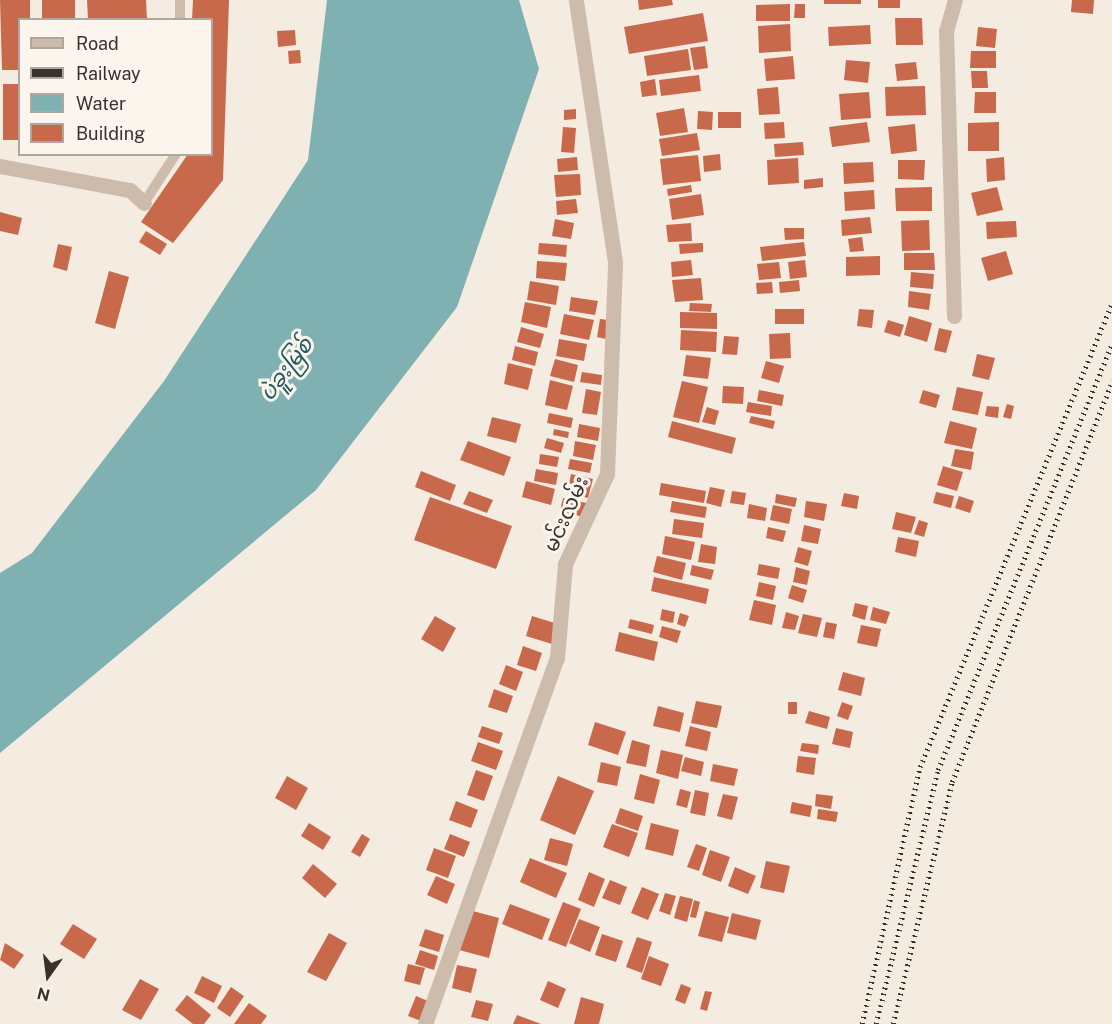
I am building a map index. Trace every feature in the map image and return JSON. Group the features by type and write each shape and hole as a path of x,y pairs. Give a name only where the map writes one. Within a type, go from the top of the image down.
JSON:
{"street":[{"name":"မင်းလမ်း","path":"425,1024 557,658 565,564 607,474 615,262 576,0"},
{"path":"954,316 946,31 955,0"},
{"path":"0,166 130,190 144,203"}],"lane":[{"path":"180,0 180,18"},
{"path":"144,203 175,156"}],"water":[{"name":"ပဲခူးမြစ်","path":"327,0 519,0 539,69 457,307 316,490 0,753 0,573 32,553 164,381 308,160"}],"building":[{"path":"0,0 30,0 30,18 18,18 18,70 2,70"},
{"path":"42,0 75,0 75,18 42,18"},
{"path":"87,0 146,0 147,18 88,18"},
{"path":"193,0 229,0 223,180 173,243 141,222 187,156 213,156 213,18 192,18"},
{"path":"638,0 672,0 673,5 639,10"},
{"path":"824,0 861,0 861,4 824,4"},
{"path":"878,0 900,0 900,8 878,8"},
{"path":"1072,0 1094,0 1093,14 1071,12"},
{"path":"790,4 790,21 756,21 756,5"},
{"path":"795,4 805,4 805,18 794,18"},
{"path":"703,13 708,41 629,54 624,27"},
{"path":"895,18 922,18 923,45 896,45"},
{"path":"790,24 791,51 759,53 758,26"},
{"path":"870,25 871,44 829,46 828,27"},
{"path":"978,27 997,29 995,48 976,46"},
{"path":"295,30 296,45 278,47 277,31"},
{"path":"705,46 708,68 694,70 690,48"},
{"path":"688,49 691,70 647,76 644,56"},
{"path":"300,50 301,63 289,64 288,51"},
{"path":"971,51 996,51 996,68 970,68"},
{"path":"793,56 795,79 766,81 764,59"},
{"path":"846,60 870,62 868,83 844,80"},
{"path":"916,62 918,79 897,81 895,64"},
{"path":"971,71 987,71 988,88 972,88"},
{"path":"699,75 701,91 661,96 659,80"},
{"path":"655,79 657,95 642,97 640,82"},
{"path":"3,84 18,84 18,140 3,140"},
{"path":"925,86 926,115 886,116 885,87"},
{"path":"778,87 780,114 759,115 757,89"},
{"path":"869,92 871,118 841,120 839,94"},
{"path":"975,92 996,92 996,113 974,113"},
{"path":"684,108 688,132 660,136 656,113"},
{"path":"576,109 576,119 564,120 564,110"},
{"path":"698,111 713,112 712,130 697,129"},
{"path":"718,112 741,112 741,128 718,128"},
{"path":"784,122 785,138 765,139 764,123"},
{"path":"867,122 870,142 832,147 829,127"},
{"path":"999,122 999,151 968,151 968,123"},
{"path":"915,124 917,151 891,154 888,127"},
{"path":"563,127 576,128 574,153 561,152"},
{"path":"697,133 700,150 662,156 659,139"},
{"path":"803,142 804,155 775,157 774,144"},
{"path":"720,154 721,170 704,172 703,156"},
{"path":"698,155 701,181 663,185 660,159"},
{"path":"577,157 578,170 558,172 557,159"},
{"path":"1004,157 1005,180 987,182 986,159"},
{"path":"798,158 799,183 768,185 767,160"},
{"path":"898,160 925,160 924,180 898,179"},
{"path":"873,162 874,182 844,184 843,163"},
{"path":"580,174 581,195 556,197 554,175"},
{"path":"823,178 823,187 804,189 804,180"},
{"path":"691,185 692,192 668,196 667,189"},
{"path":"932,187 932,211 896,211 895,188"},
{"path":"997,187 1003,210 977,216 971,193"},
{"path":"874,190 875,209 845,211 844,192"},
{"path":"701,194 704,215 672,220 669,199"},
{"path":"576,199 578,213 557,215 556,201"},
{"path":"0,212 22,218 18,235 0,231"},
{"path":"870,217 872,233 842,236 841,220"},
{"path":"555,219 574,223 571,239 552,236"},
{"path":"929,220 930,250 902,251 901,221"},
{"path":"1016,221 1017,237 987,239 986,222"},
{"path":"691,223 692,241 668,242 666,225"},
{"path":"784,228 804,228 804,239 785,240"},
{"path":"146,231 167,244 160,255 139,242"},
{"path":"862,237 864,251 850,252 848,239"},
{"path":"804,242 806,256 762,261 760,247"},
{"path":"539,243 567,245 566,257 538,254"},
{"path":"703,243 703,252 680,254 679,244"},
{"path":"58,244 72,247 67,271 53,267"},
{"path":"1006,251 1013,274 988,281 981,258"},
{"path":"904,253 934,253 935,270 904,270"},
{"path":"880,256 880,275 846,276 846,257"},
{"path":"691,260 693,275 672,277 671,262"},
{"path":"805,260 807,277 790,279 788,262"},
{"path":"537,261 567,263 565,281 536,278"},
{"path":"779,262 781,278 759,280 757,264"},
{"path":"109,271 129,277 115,329 95,323"},
{"path":"911,272 934,274 933,289 910,287"},
{"path":"701,278 703,300 675,302 672,280"},
{"path":"799,280 800,291 780,293 779,282"},
{"path":"530,281 559,286 556,305 527,300"},
{"path":"772,282 773,293 757,294 756,283"},
{"path":"909,291 931,294 929,310 908,307"},
{"path":"571,297 598,301 595,315 569,311"},
{"path":"525,302 551,307 547,328 521,322"},
{"path":"690,303 712,304 711,312 689,311"},
{"path":"775,309 804,309 804,324 775,324"},
{"path":"859,309 874,310 872,328 857,326"},
{"path":"680,312 717,313 717,329 680,328"},
{"path":"564,314 594,320 589,340 560,334"},
{"path":"909,316 932,323 927,342 904,335"},
{"path":"600,319 609,320 606,339 597,337"},
{"path":"888,320 904,325 900,337 884,332"},
{"path":"521,327 544,334 540,348 517,342"},
{"path":"939,328 952,331 946,353 934,350"},
{"path":"681,330 717,332 716,352 680,350"},
{"path":"790,333 791,358 770,359 769,334"},
{"path":"724,336 739,337 737,355 722,354"},
{"path":"559,339 587,344 584,361 556,356"},
{"path":"515,346 538,352 535,366 512,360"},
{"path":"977,354 995,358 989,380 972,376"},
{"path":"686,355 711,358 708,379 683,376"},
{"path":"555,359 578,365 574,382 550,376"},
{"path":"766,361 784,366 779,383 761,378"},
{"path":"508,363 533,369 528,390 504,384"},
{"path":"582,372 602,375 601,385 580,382"},
{"path":"550,380 573,386 567,410 545,405"},
{"path":"682,381 708,387 699,423 673,417"},
{"path":"723,386 744,387 743,404 722,403"},
{"path":"957,387 983,392 978,415 952,410"},
{"path":"586,389 601,392 597,415 582,413"},
{"path":"759,390 784,395 782,406 757,401"},
{"path":"923,390 940,395 936,408 919,403"},
{"path":"748,402 772,406 771,416 746,412"},
{"path":"1007,404 1014,406 1011,419 1003,417"},
{"path":"987,406 999,407 998,418 985,416"},
{"path":"707,407 719,411 715,425 702,422"},
{"path":"549,413 573,418 571,428 547,423"},
{"path":"751,416 775,421 773,429 749,423"},
{"path":"492,417 521,424 516,443 487,436"},
{"path":"672,421 736,438 732,454 668,437"},
{"path":"950,421 977,428 972,449 944,443"},
{"path":"579,424 600,428 598,441 577,437"},
{"path":"554,429 569,432 568,438 553,435"},
{"path":"547,438 564,443 561,453 544,448"},
{"path":"468,441 511,457 504,476 460,460"},
{"path":"575,441 596,445 593,460 573,456"},
{"path":"955,449 974,452 971,470 951,466"},
{"path":"540,454 559,457 557,467 539,464"},
{"path":"570,459 592,463 590,473 568,469"},
{"path":"943,466 963,472 957,491 937,485"},
{"path":"536,469 558,473 556,485 534,481"},
{"path":"421,471 456,485 450,501 415,487"},
{"path":"571,474 593,479 588,498 567,493"},
{"path":"526,481 555,489 551,505 522,497"},
{"path":"661,483 706,491 704,503 659,495"},
{"path":"710,487 725,490 721,507 706,503"},
{"path":"469,491 493,500 487,513 463,504"},
{"path":"732,491 746,493 744,505 730,503"},
{"path":"936,492 954,496 951,508 933,503"},
{"path":"844,493 859,496 857,509 841,506"},
{"path":"776,494 797,498 795,507 775,503"},
{"path":"959,496 974,501 970,513 955,508"},
{"path":"430,497 512,526 496,569 414,540"},
{"path":"563,498 591,504 587,518 560,511"},
{"path":"672,501 707,507 705,518 670,512"},
{"path":"806,501 827,504 824,521 804,517"},
{"path":"749,504 767,508 765,521 747,518"},
{"path":"773,505 792,509 789,524 770,520"},
{"path":"896,512 916,517 911,533 892,529"},
{"path":"674,519 704,523 702,538 672,534"},
{"path":"919,520 928,523 924,537 914,534"},
{"path":"804,525 821,529 818,544 801,541"},
{"path":"768,527 786,531 783,542 766,538"},
{"path":"665,536 695,542 691,560 662,554"},
{"path":"898,537 919,541 916,557 895,552"},
{"path":"701,544 717,547 715,564 698,562"},
{"path":"798,547 812,551 808,566 794,562"},
{"path":"657,556 686,563 682,580 653,572"},
{"path":"759,564 780,568 778,579 757,575"},
{"path":"692,565 714,570 711,580 690,575"},
{"path":"796,567 810,571 807,585 793,582"},
{"path":"654,577 709,589 706,604 651,591"},
{"path":"759,582 776,586 773,600 756,596"},
{"path":"792,585 807,590 803,603 788,598"},
{"path":"754,600 776,605 772,625 749,620"},
{"path":"855,603 868,606 865,620 852,616"},
{"path":"873,607 890,612 886,624 870,620"},
{"path":"662,609 675,612 673,623 660,620"},
{"path":"786,612 799,616 795,630 782,628"},
{"path":"680,613 689,616 685,627 677,624"},
{"path":"803,614 822,618 817,637 798,633"},
{"path":"435,616 456,628 443,652 421,639"},
{"path":"532,616 558,624 552,644 526,636"},
{"path":"630,619 654,625 652,634 628,628"},
{"path":"826,622 837,624 834,639 823,637"},
{"path":"861,625 881,629 877,647 857,643"},
{"path":"662,626 681,631 677,643 659,637"},
{"path":"619,632 658,642 654,661 615,651"},
{"path":"523,646 542,653 536,671 517,665"},
{"path":"506,665 523,672 516,691 499,684"},
{"path":"843,672 865,678 861,696 838,690"},
{"path":"494,689 513,696 507,713 488,707"},
{"path":"696,701 722,706 717,728 691,723"},
{"path":"788,702 797,702 797,714 788,714"},
{"path":"842,702 853,706 848,720 837,716"},
{"path":"658,706 684,713 680,732 653,726"},
{"path":"809,711 830,717 827,729 805,723"},
{"path":"595,722 626,732 618,755 588,745"},
{"path":"482,726 503,733 499,744 478,737"},
{"path":"690,726 711,732 707,751 685,746"},
{"path":"836,728 853,732 850,748 832,744"},
{"path":"632,740 650,745 646,767 626,763"},
{"path":"478,742 503,751 496,770 471,761"},
{"path":"802,743 819,745 818,754 800,751"},
{"path":"661,750 683,755 678,779 656,773"},
{"path":"798,756 816,758 814,775 796,772"},
{"path":"685,757 704,762 701,776 681,771"},
{"path":"601,762 621,767 617,786 597,782"},
{"path":"713,764 738,769 734,786 710,781"},
{"path":"476,770 493,776 484,801 467,795"},
{"path":"640,774 660,780 654,804 634,799"},
{"path":"287,776 308,788 296,810 275,798"},
{"path":"558,776 594,791 575,835 540,820"},
{"path":"680,789 691,792 687,808 676,805"},
{"path":"695,790 709,793 705,816 690,813"},
{"path":"723,794 738,797 732,820 717,816"},
{"path":"816,794 833,796 831,809 815,806"},
{"path":"456,801 478,810 471,828 449,820"},
{"path":"792,802 812,806 810,817 790,813"},
{"path":"620,808 643,816 638,831 615,823"},
{"path":"818,809 838,812 836,822 817,819"},
{"path":"309,823 331,837 323,850 301,836"},
{"path":"651,823 679,830 673,856 645,849"},
{"path":"612,824 638,833 629,857 603,847"},
{"path":"362,834 370,839 360,857 351,852"},
{"path":"450,834 470,842 464,857 444,849"},
{"path":"550,838 573,844 567,866 544,860"},
{"path":"696,844 707,848 699,871 687,867"},
{"path":"434,848 456,856 448,878 426,870"},
{"path":"710,850 730,857 721,882 702,875"},
{"path":"530,858 567,873 556,898 520,882"},
{"path":"766,861 790,866 784,893 760,888"},
{"path":"313,864 337,884 325,898 302,878"},
{"path":"735,867 756,876 748,894 728,886"},
{"path":"589,872 605,879 594,907 578,900"},
{"path":"436,876 455,884 447,904 427,895"},
{"path":"610,880 627,887 620,905 602,898"},
{"path":"642,887 659,894 648,920 631,913"},
{"path":"665,893 676,896 670,915 659,911"},
{"path":"680,896 693,899 687,922 674,918"},
{"path":"694,900 700,902 696,918 690,917"},
{"path":"563,902 581,909 566,947 548,940"},
{"path":"510,904 550,919 542,940 502,924"},
{"path":"469,910 499,918 489,958 459,950"},
{"path":"705,911 729,917 722,942 698,936"},
{"path":"732,913 761,920 756,940 727,933"},
{"path":"579,919 600,927 590,952 569,943"},
{"path":"73,924 97,939 84,959 60,944"},
{"path":"425,929 444,935 439,952 419,946"},
{"path":"329,933 347,943 326,981 307,972"},
{"path":"602,934 623,941 616,962 595,955"},
{"path":"637,937 652,942 642,973 626,967"},
{"path":"5,943 24,955 14,969 0,960"},
{"path":"420,950 438,956 434,970 415,964"},
{"path":"649,956 669,964 661,986 641,979"},
{"path":"408,964 425,968 420,985 404,981"},
{"path":"457,965 477,969 471,993 452,988"},
{"path":"202,976 222,986 214,1003 194,993"},
{"path":"140,979 159,989 141,1020 122,1010"},
{"path":"548,981 566,989 558,1008 540,1000"},
{"path":"681,984 691,988 685,1004 675,1000"},
{"path":"231,987 244,996 230,1017 217,1008"},
{"path":"705,991 712,992 707,1011 700,1009"},
{"path":"187,995 211,1015 204,1024 193,1024 175,1010"},
{"path":"416,996 428,1001 421,1021 408,1016"},
{"path":"581,997 604,1004 599,1024 574,1024"},
{"path":"476,1000 493,1004 488,1021 471,1017"},
{"path":"249,1003 267,1016 261,1024 234,1024"},
{"path":"517,1015 541,1024 513,1024"}],"railway":[{"path":"862,1024 920,767 1112,303"},
{"path":"876,1024 938,770 1112,343"},
{"path":"893,1024 952,782 1112,381"}]}
